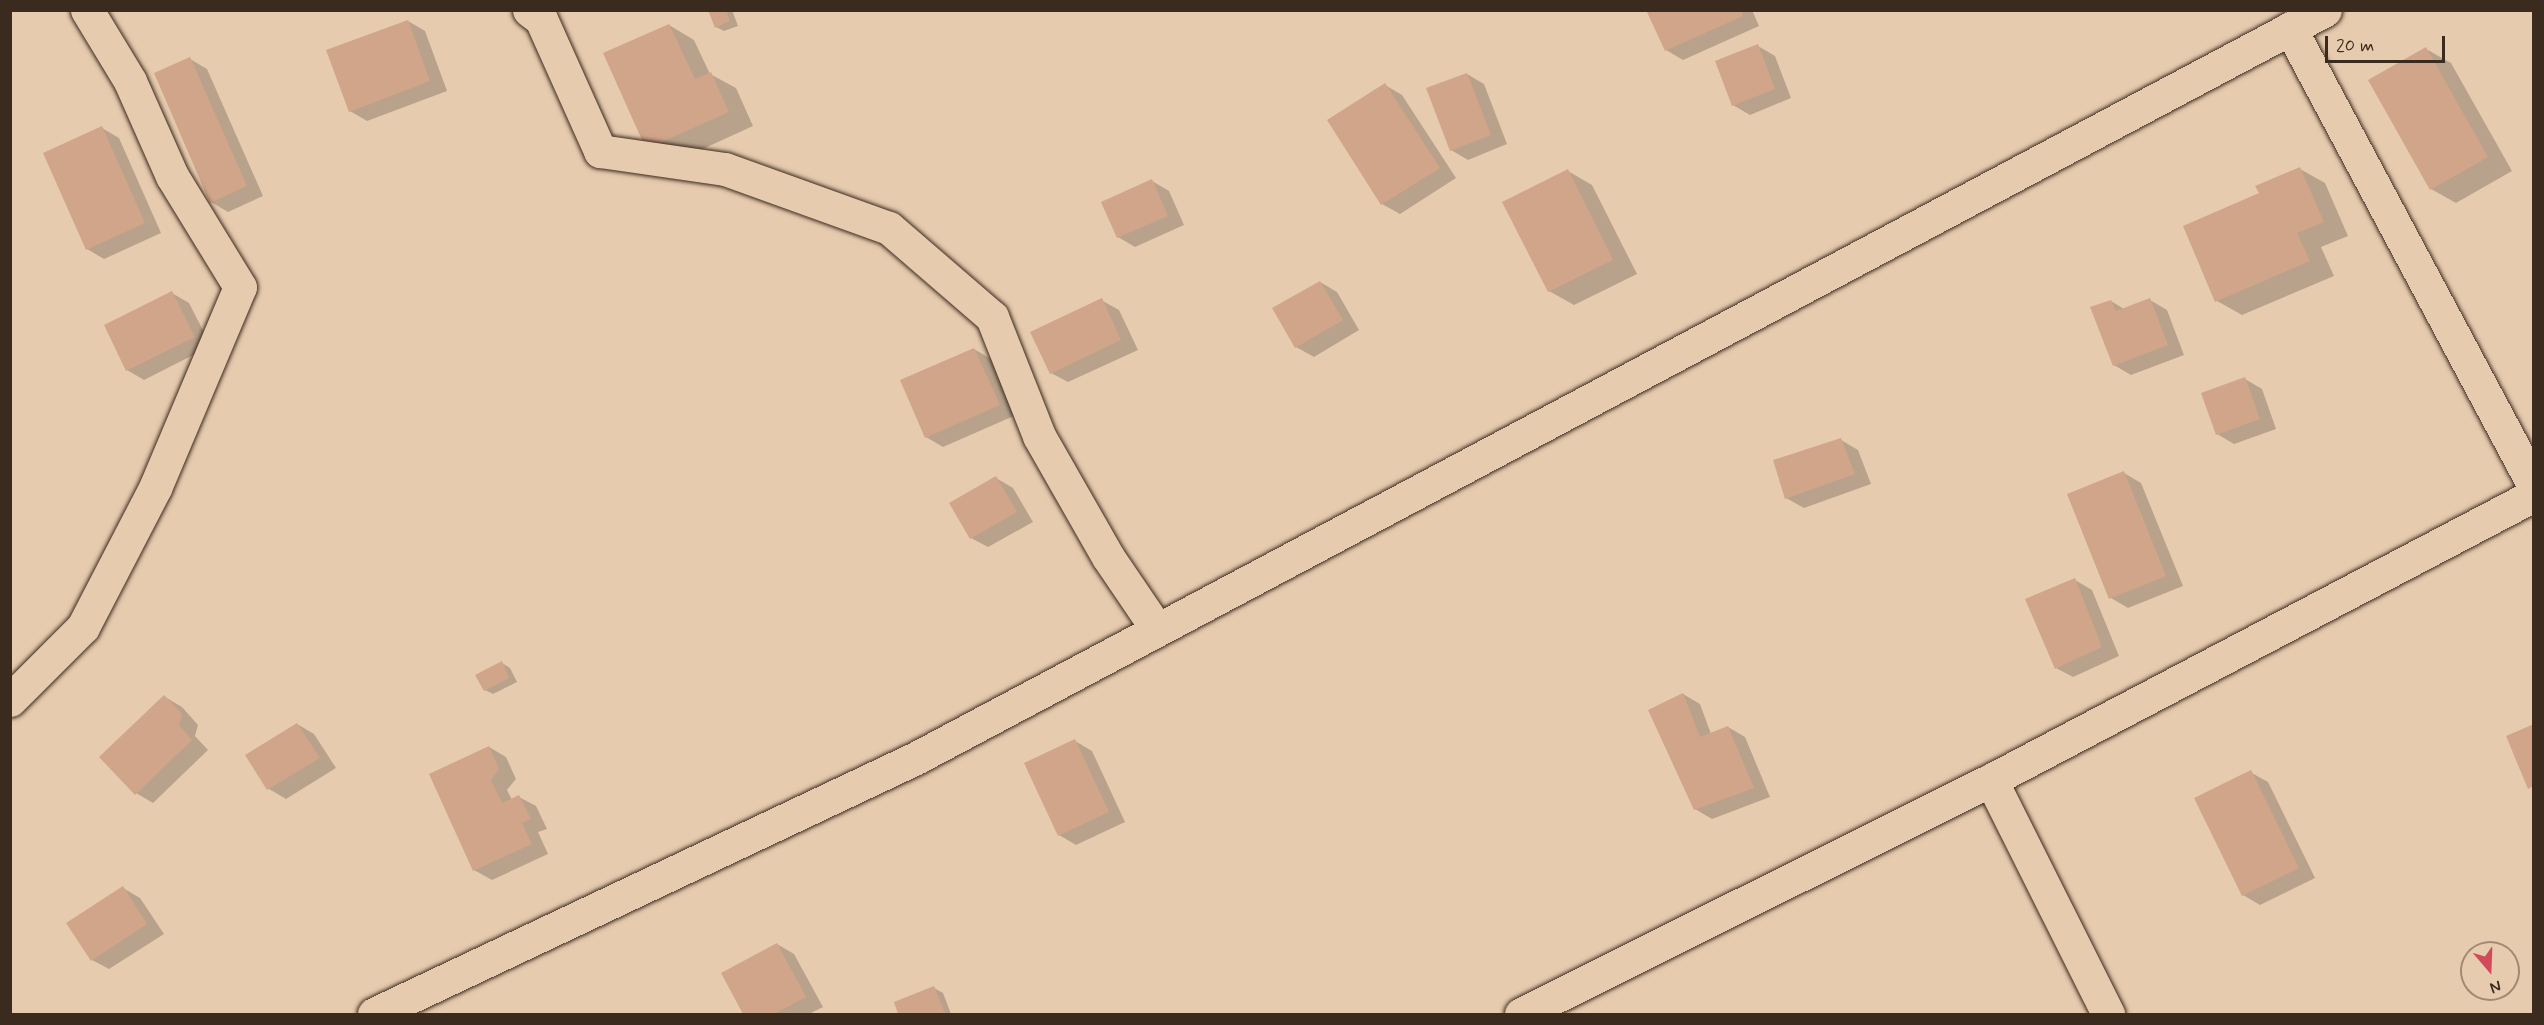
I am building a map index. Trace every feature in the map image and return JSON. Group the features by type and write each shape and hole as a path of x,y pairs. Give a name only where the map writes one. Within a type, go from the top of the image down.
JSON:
{"street":[{"path":"10,700 83,627 155,488 240,287 172,176 130,81 87,10"},
{"path":"529,10 541,19 600,151 725,169 889,228 992,318 1039,436 1108,557 1157,629"},
{"path":"374,1014 916,758 2325,10"},
{"path":"2290,28 2534,486"},
{"path":"1521,1014 1991,780 2534,495"},
{"path":"1991,780 2108,1014"}],"building":[{"path":"708,10 726,10 730,21 715,28"},
{"path":"1741,10 1743,16 1665,51 1647,12"},
{"path":"408,20 430,81 349,112 326,50"},
{"path":"669,24 695,79 711,72 729,112 646,149 603,53"},
{"path":"1758,44 1775,89 1732,106 1715,61"},
{"path":"2426,47 2488,157 2430,190 2368,80"},
{"path":"190,57 247,186 210,203 154,73"},
{"path":"1467,73 1491,135 1450,151 1426,88"},
{"path":"1385,83 1440,168 1381,205 1327,120"},
{"path":"102,126 145,223 86,250 43,153"},
{"path":"2300,167 2324,222 2297,233 2310,261 2215,302 2183,226 2259,193 2255,186"},
{"path":"1568,169 1613,260 1548,292 1502,202"},
{"path":"1152,179 1168,216 1117,238 1101,202"},
{"path":"1320,281 1343,320 1295,348 1272,308"},
{"path":"172,291 195,337 126,371 104,325"},
{"path":"1102,298 1121,340 1050,374 1030,332"},
{"path":"2150,298 2168,345 2113,366 2090,307 2111,300 2116,311"},
{"path":"974,348 1000,405 925,438 900,380"},
{"path":"2245,377 2260,419 2216,435 2201,393"},
{"path":"1841,438 1855,474 1785,499 1773,460"},
{"path":"2124,471 2166,576 2109,599 2067,494"},
{"path":"996,476 1017,512 970,539 949,503"},
{"path":"2075,578 2102,647 2055,669 2025,599"},
{"path":"502,661 509,678 484,691 475,675"},
{"path":"1683,693 1700,737 1728,726 1754,788 1694,810 1648,710"},
{"path":"164,695 182,714 179,725 192,740 135,795 99,757"},
{"path":"297,723 320,758 267,790 245,755"},
{"path":"2534,724 2534,786 2528,789 2506,736"},
{"path":"1075,739 1109,812 1058,836 1024,763"},
{"path":"489,746 499,769 491,780 502,803 519,795 531,819 522,823 532,844 473,871 429,774"},
{"path":"2251,770 2299,868 2242,896 2194,798"},
{"path":"123,886 147,924 91,961 66,923"},
{"path":"777,943 806,997 774,1014 743,1014 721,973"},
{"path":"934,986 945,1013 898,1014 894,1002"}]}
